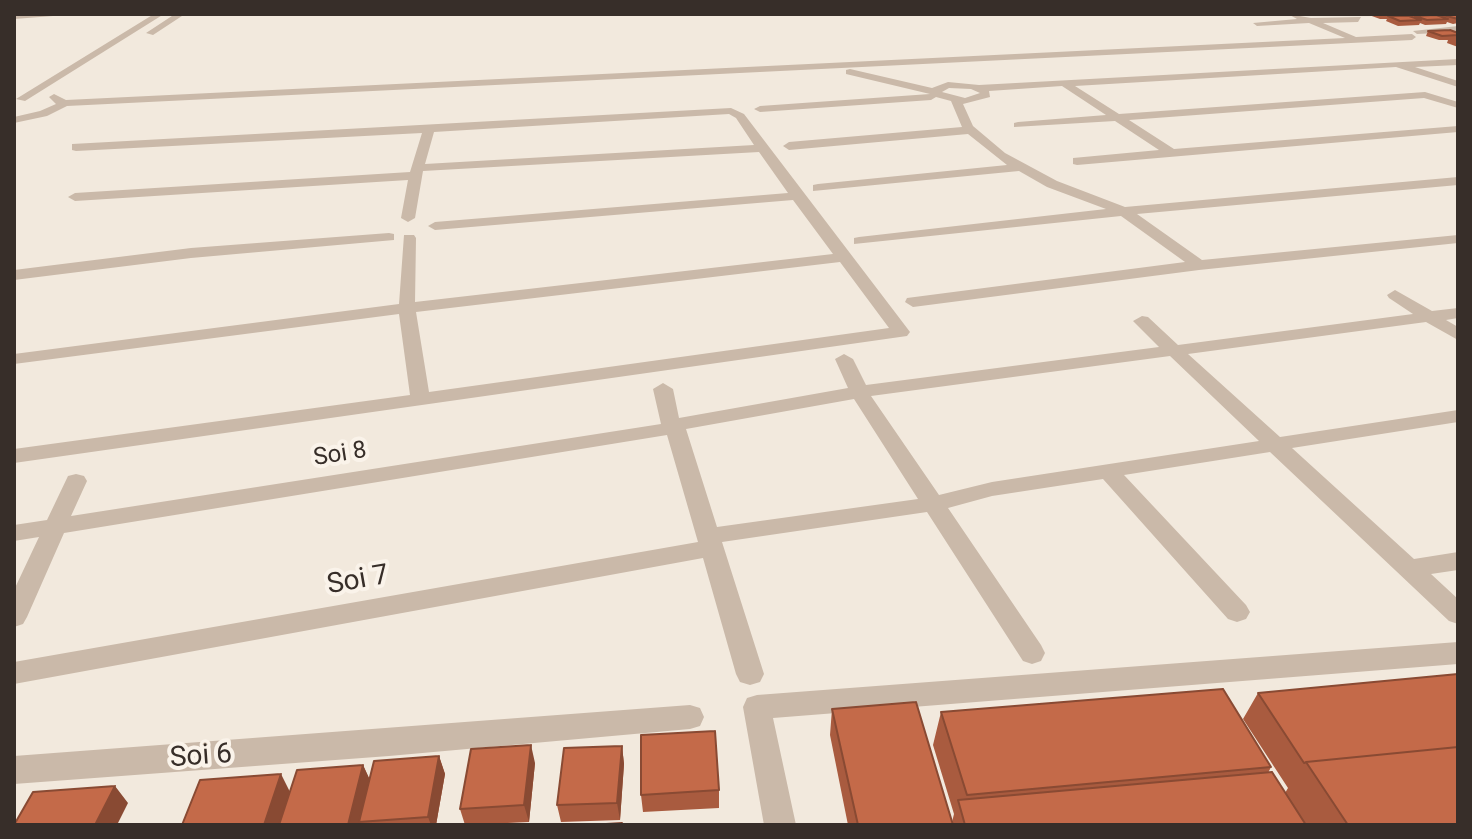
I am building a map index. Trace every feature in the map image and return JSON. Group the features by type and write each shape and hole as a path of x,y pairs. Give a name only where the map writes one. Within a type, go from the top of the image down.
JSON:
{"street":[{"path":"18,93 160,14"},
{"path":"73,82 181,14"},
{"path":"1292,14 1357,40 1397,64 1458,84"},
{"path":"14,16 49,16"},
{"path":"1257,23 1358,19"},
{"path":"16,120 58,106 1357,40 1458,29"},
{"path":"760,109 978,88 1458,62"},
{"path":"841,68 940,91 956,100 984,97 986,93 978,88"},
{"path":"1064,83 1171,153"},
{"path":"48,97 60,89"},
{"path":"18,93 61,100 58,106"},
{"path":"1018,125 1425,95 1458,105"},
{"path":"956,100 970,130 1021,167 1075,194 1124,211 1199,265"},
{"path":"14,456 901,332 740,116 731,111 76,147"},
{"path":"408,218 416,172 429,129"},
{"path":"1077,161 1458,129"},
{"path":"789,146 970,130"},
{"path":"75,197 763,148"},
{"path":"818,188 1021,167"},
{"path":"859,241 1124,211 1458,181"},
{"path":"14,264 223,239 388,231 409,238 429,232 435,226 797,196"},
{"path":"14,275 388,231 408,218 428,219 435,226"},
{"path":"409,238 407,308 420,399"},
{"path":"913,302 1199,265 1458,239"},
{"path":"14,359 407,308 843,257"},
{"path":"1395,295 1458,335"},
{"name":"Soi 8","path":"14,533 673,427 859,392 1458,313"},
{"path":"1142,321 1458,614"},
{"path":"844,359 859,392 1032,653"},
{"path":"663,389 750,674"},
{"name":"Soi 7","path":"14,673 710,542 933,504 992,489 1458,416"},
{"path":"1108,471 1237,612"},
{"path":"14,617 76,481"},
{"path":"1409,569 1458,561"},
{"path":"780,825 757,707 1458,653"},
{"path":"1182,672 1197,697"},
{"name":"Soi 6","path":"14,770 690,717"}],"building":[{"path":"1436,15 1448,19 1427,20 1415,16"},
{"path":"1388,16 1409,16 1421,20 1400,21"},
{"path":"1450,30 1458,35 1442,36 1428,31"},
{"path":"1458,674 1458,747 1304,763 1258,693"},
{"path":"1223,689 1271,767 967,795 941,712"},
{"path":"916,702 953,825 858,825 832,709"},
{"path":"715,731 719,790 641,795 641,735"},
{"path":"531,745 524,805 460,809 471,749"},
{"path":"622,746 617,803 557,805 564,748"},
{"path":"1458,747 1458,825 1348,825 1306,762"},
{"path":"439,756 428,817 359,822 374,761"},
{"path":"363,765 348,825 279,825 297,770"},
{"path":"1272,772 1306,825 965,825 958,800"},
{"path":"281,774 264,825 182,825 200,780"},
{"path":"115,786 95,825 14,825 33,792"}]}
